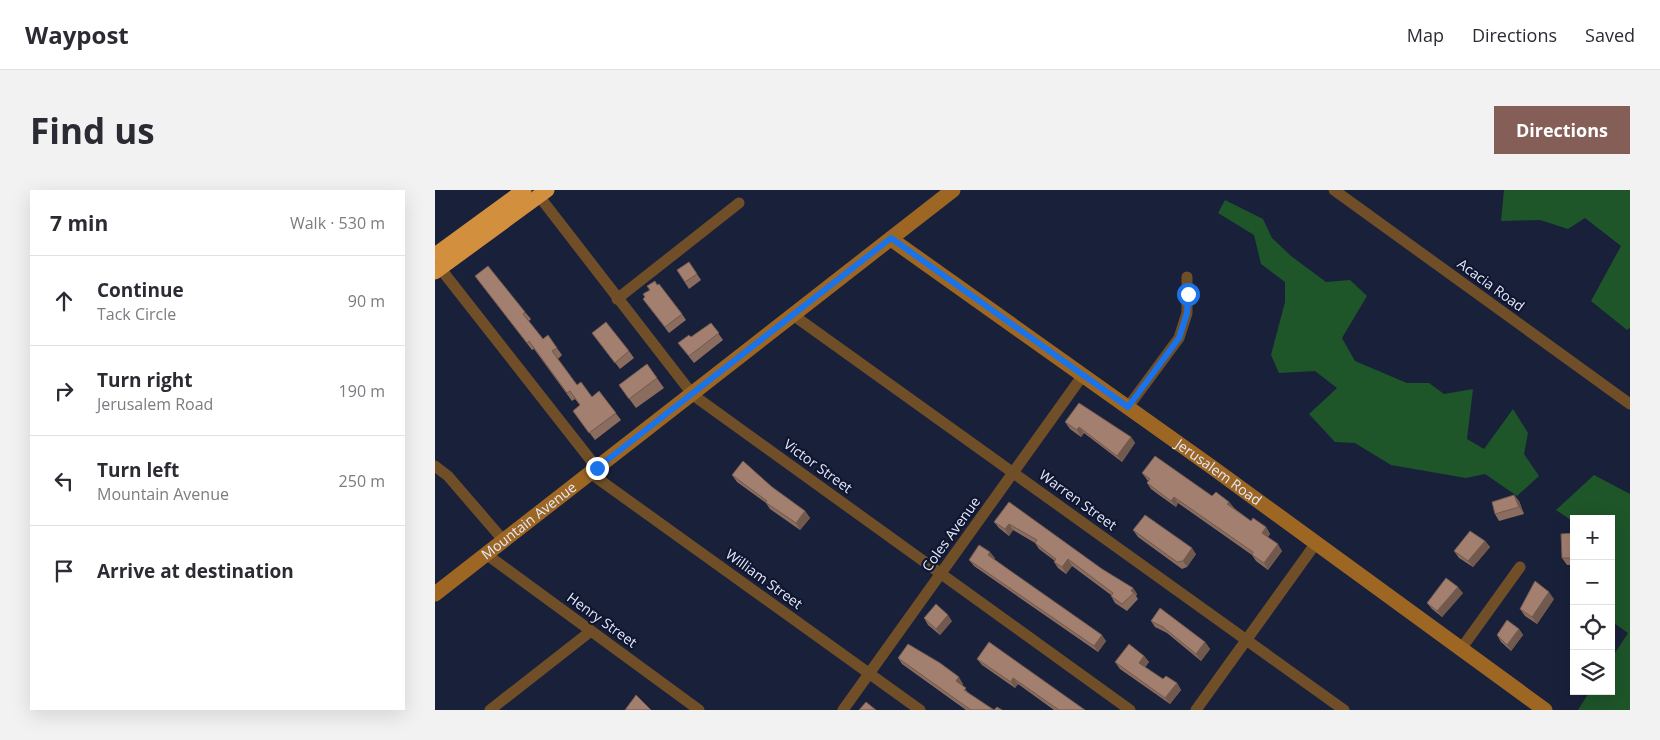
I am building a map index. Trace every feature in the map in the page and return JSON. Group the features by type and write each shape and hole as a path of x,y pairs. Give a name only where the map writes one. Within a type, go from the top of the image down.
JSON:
{"highway":[{"path":"437,265 523,190"},
{"path":"437,265 543,193"}],"street":[{"name":"Mountain Avenue","path":"435,594 953,190"},
{"name":"Acacia Road","path":"1334,190 1630,404"},
{"name":"Victor Street","path":"543,193 617,299 692,394 1130,710"},
{"path":"617,299 739,203"},
{"name":"Jerusalem Road","path":"891,238 1128,407 1545,710"},
{"name":"William Street","path":"437,265 593,471 920,710"},
{"path":"1128,407 1179,338 1187,313 1187,277"},
{"name":"Warren Street","path":"793,314 1344,710"},
{"name":"Coles Avenue","path":"843,710 1083,375"},
{"path":"435,466 448,476 503,541"},
{"path":"1196,710 1316,543"},
{"name":"Henry Street","path":"487,554 695,709"},
{"path":"1461,649 1520,567"},
{"path":"490,710 591,631"}],"green space":[{"path":"1504,190 1630,190 1630,328 1627,330 1591,301 1621,246 1585,218 1568,229 1540,220 1501,221"},
{"path":"1225,200 1263,219 1272,238 1291,256 1326,282 1350,280 1367,296 1342,338 1355,361 1407,383 1429,383 1444,394 1473,389 1467,439 1484,449 1513,409 1528,433 1524,454 1539,476 1517,496 1485,474 1466,478 1391,465 1355,443 1335,442 1309,414 1337,388 1315,371 1279,373 1271,355 1285,302 1285,282 1261,264 1254,235 1218,213"},
{"path":"1594,475 1630,494 1630,710 1578,710 1587,695 1615,695 1615,653 1628,633 1615,624 1615,515 1570,515 1570,519 1556,510"}],"building":[{"path":"689,262 697,274 685,282 677,270"},
{"path":"488,266 525,312 523,314 543,339 548,335 557,348 552,351 577,385 581,382 592,397 599,391 616,413 589,433 573,411 580,405 570,391 567,393 529,341 527,343 475,276"},
{"path":"655,281 682,314 665,327 643,299 645,297 643,294 650,290 647,286"},
{"path":"606,322 629,351 615,363 592,333"},
{"path":"711,323 719,333 689,356 678,343 689,335 691,337"},
{"path":"647,364 657,378 629,399 619,385"},
{"path":"1079,403 1131,437 1117,456 1079,427 1077,430 1065,422"},
{"path":"1155,456 1212,496 1216,492 1229,502 1227,504 1251,521 1253,518 1266,527 1262,533 1278,544 1264,563 1252,555 1253,552 1174,497 1171,501 1147,483 1150,479 1142,473"},
{"path":"743,461 772,487 805,511 796,523 765,502 767,501 732,475"},
{"path":"1514,495 1519,507 1495,514 1492,502"},
{"path":"1009,502 1102,569 1133,588 1131,591 1134,593 1122,604 1111,596 1113,593 1068,559 1062,567 1054,562 1056,559 1035,543 1037,540 1009,524 1005,529 994,522"},
{"path":"1145,515 1192,548 1183,561 1177,562 1133,530"},
{"path":"1470,531 1485,541 1468,561 1454,551"},
{"path":"1570,533 1570,558 1562,558 1561,534"},
{"path":"979,545 990,552 988,555 1102,635 1094,646 969,560"},
{"path":"1446,578 1458,587 1437,611 1427,603"},
{"path":"1535,581 1549,592 1532,617 1520,609"},
{"path":"936,604 948,615 936,629 924,618"},
{"path":"1160,608 1205,642 1196,654 1163,627 1151,621"},
{"path":"1507,620 1519,629 1507,645 1497,635"},
{"path":"989,642 1085,710 1059,710 1013,678 1011,682 977,659"},
{"path":"908,644 959,677 956,681 966,688 964,690 994,710 971,710 898,658"},
{"path":"1129,644 1144,656 1139,663 1163,679 1166,676 1177,683 1165,698 1115,662"},
{"path":"636,695 651,710 625,710"},
{"path":"866,702 876,710 859,710"}],"route":[{"path":"597,468 891,238 1128,407 1179,338 1187,313 1188,294"}]}
